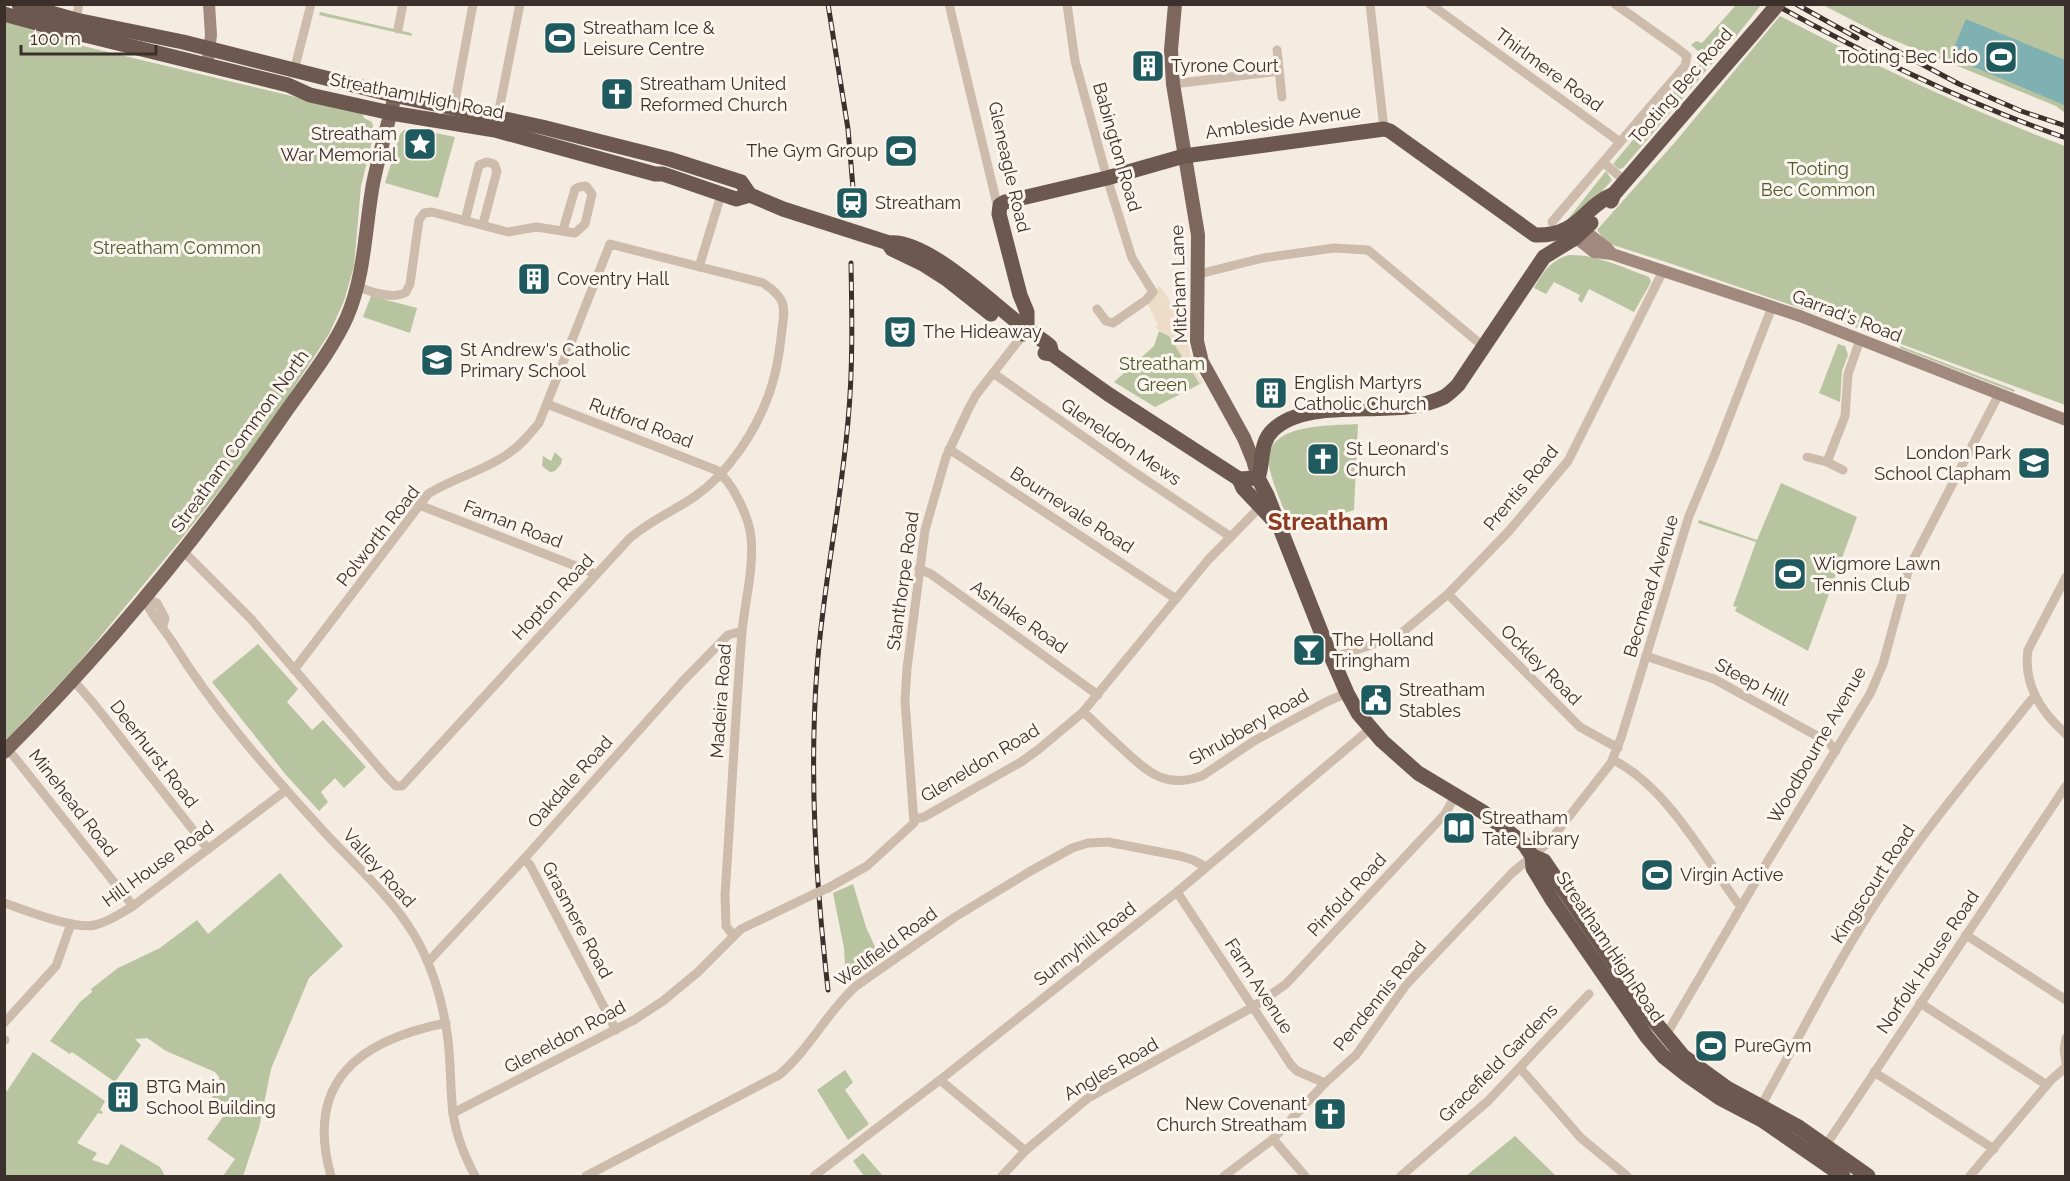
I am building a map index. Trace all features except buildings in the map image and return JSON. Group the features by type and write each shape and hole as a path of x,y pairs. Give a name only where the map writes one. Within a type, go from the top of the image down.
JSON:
{"highway":[{"name":"Streatham High Road","path":"19,4 78,12 294,71 454,107 497,124 656,174 663,174 722,195 736,199 750,195"},
{"name":"Tooting Bec Road","path":"1544,257 1608,205 1614,194 1778,4"},
{"name":"Streatham High Road","path":"4,14 288,85 310,95 391,113 497,124 624,147 733,179 743,183 750,195 783,209 889,243 896,242 928,256 965,278 1000,308 1043,352 1052,354 1084,378 1239,479 1243,488 1278,525"},
{"name":"Ambleside Avenue","path":"1000,205 1184,156 1384,129 1544,231"},
{"name":"Gleneagle Road","path":"1000,205 999,214 1020,295 1027,312 1024,332"},
{"path":"1239,479 1258,478 1262,452 1273,430 1290,420 1309,414 1424,404 1445,397 1458,385 1544,257 1544,231 1574,231"},
{"name":"Streatham High Road","path":"889,243 892,249 923,264 1024,332"},
{"path":"1000,308 1009,308 1020,295"},
{"name":"Streatham High Road","path":"1258,478 1267,495 1347,693 1370,729 1419,773 1483,812 1516,837 1532,856 1544,861 1654,1022 1693,1064 1727,1088 1761,1106 1821,1151 1843,1176"},
{"name":"Streatham High Road","path":"1532,856 1533,868 1553,901 1647,1037 1663,1056 1720,1098 1868,1176"}],"main road":[{"path":"207,66 211,29 209,4"},
{"name":"Mitcham Lane","path":"1175,4 1171,50 1173,84 1198,235 1197,341 1202,362 1244,438 1258,478"},
{"name":"Streatham Common North","path":"6,750 73,680 183,550 256,454 320,362 346,320 357,285 373,182 395,95"},
{"name":"Garrad's Road","path":"1574,231 1594,252 1612,254 1800,316 2066,420"},
{"path":"1244,438 1273,430"}],"street":[{"path":"294,71 311,4"},
{"path":"398,28 402,4"},
{"path":"454,107 473,4"},
{"path":"497,124 520,4"},
{"name":"Gleneagle Road","path":"949,4 996,200 1000,205"},
{"name":"Babington Road","path":"1067,4 1075,61 1107,178 1132,258 1137,270 1153,292 1146,300 1113,323 1106,321 1097,309"},
{"path":"1370,4 1384,129"},
{"name":"Thirlmere Road","path":"1430,4 1620,142"},
{"path":"1544,231 1685,66 1687,56 1615,4"},
{"path":"1277,50 1282,97"},
{"path":"1173,84 1279,71"},
{"path":"465,221 479,165 487,162 494,164 497,171 483,224"},
{"path":"1604,163 1625,181"},
{"path":"357,285 387,295 404,294 410,284 419,220 424,213 432,212 508,232 536,227 555,231 563,230 569,233 575,232 585,224 592,194 589,188 583,186 575,189 563,230"},
{"path":"699,267 722,195"},
{"name":"Polworth Road","path":"294,670 428,494 442,485 509,454 528,437 539,423 610,244 699,267"},
{"path":"1199,274 1263,258 1334,248 1368,250 1484,347"},
{"name":"Hopton Road","path":"183,550 251,619 387,777 396,786 402,786 595,575 644,525 694,497 721,473 735,457 760,415 776,370 784,311 779,294 764,283 699,267"},
{"name":"Prentis Road","path":"1332,657 1398,636 1448,594 1509,531 1568,461 1663,271"},
{"name":"Becmead Avenue","path":"1532,856 1553,837 1613,760 1689,516 1716,454 1772,307"},
{"name":"Stanthorpe Road","path":"915,819 905,701 924,530 949,449 976,395 1024,332"},
{"path":"1827,462 1845,416 1848,375 1860,340"},
{"name":"Gleneldon Mews","path":"993,373 1231,537"},
{"name":"Woodbourne Avenue","path":"1666,1035 1741,905 1865,704 1883,664 1909,568 1999,394"},
{"name":"Rutford Road","path":"548,404 721,473"},
{"name":"Bournevale Road","path":"949,449 1176,599"},
{"path":"1808,457 1827,462 1843,470"},
{"name":"Madeira Road","path":"721,473 740,504 751,536 751,555 742,630 725,896 726,926 733,935"},
{"name":"Farnan Road","path":"419,505 595,575"},
{"name":"Gleneldon Road","path":"453,1113 616,1030 663,1001 708,962 733,935 754,921 836,884 867,866 912,827 915,819 924,817 1040,749 1082,713 1208,560 1260,507"},
{"name":"Ashlake Road","path":"919,569 931,574 1098,695"},
{"path":"2066,577 2028,650 2027,675 2036,697 2049,717 2066,735"},
{"name":"Ockley Road","path":"1448,594 1580,727 1618,748"},
{"name":"Valley Road","path":"144,598 150,612 163,626 188,667 230,724 285,791 391,902 414,935 439,991 446,1023 453,1113 464,1154 476,1176"},
{"name":"Oakdale Road","path":"428,962 524,859 683,681 728,635 742,630"},
{"name":"Steep Hill","path":"1646,656 1714,679 1828,742 1836,751"},
{"name":"Deerhurst Road","path":"73,680 208,849"},
{"name":"Shrubbery Road","path":"1082,713 1146,770 1160,778 1187,781 1202,776 1254,741 1288,722 1347,693"},
{"name":"Kingscourt Road","path":"1761,1106 1886,888 2031,699 2036,697"},
{"name":"Sunnyhill Road","path":"814,1176 940,1080 1177,892 1370,729"},
{"name":"Minehead Road","path":"6,750 133,906"},
{"path":"1613,760 1626,766 1663,800 1741,905"},
{"name":"Norfolk House Road","path":"1821,1151 2066,786"},
{"name":"Hill House Road","path":"4,903 70,924 95,926 133,906 285,791"},
{"name":"Pinfold Road","path":"1253,1007 1286,984 1445,814 1455,796"},
{"name":"Wellfield Road","path":"586,1176 779,1075 793,1063 844,996 861,982 955,917 1062,853 1088,843 1108,842 1180,856 1206,867"},
{"name":"Pendennis Road","path":"1224,1176 1273,1139 1325,1083 1356,1055 1406,985 1495,890 1532,856"},
{"name":"Grasmere Road","path":"524,859 530,865 616,1030"},
{"name":"Farm Avenue","path":"1177,892 1291,1065 1298,1071 1325,1083"},
{"path":"4,1023 56,966 70,924"},
{"path":"1966,935 2066,1000"},
{"name":"Gracefield Gardens","path":"1401,1176 1481,1108 1589,994"},
{"path":"1920,1003 2047,1085"},
{"name":"Angles Road","path":"1002,1176 1026,1150 1088,1098 1253,1007"},
{"path":"331,1176 327,1164 323,1130 325,1113 331,1095 341,1076 361,1056 393,1037 446,1023"},
{"path":"1971,1176 2066,1065 2064,1050 2066,1038"},
{"path":"1520,1068 1581,1138 1628,1176"},
{"path":"1874,1072 1994,1149"},
{"path":"940,1080 1026,1150"},
{"path":"1273,1139 1305,1176"}],"green space":[{"path":"1737,4 1761,5 1734,39 1700,53 1691,45 1696,41 1702,43"},
{"name":"Tooting Bec Lido","path":"1823,5 2065,5 2065,113 2056,106 1881,35"},
{"path":"320,12 411,33 412,36 319,15"},
{"name":"Tooting Bec Common","path":"1780,16 1921,85 2065,146 2065,405 1866,331 1607,243 1597,230 1676,141"},
{"name":"Streatham Common","path":"5,21 79,45 362,113 364,118 372,122 374,133 361,186 354,266 344,301 329,334 258,442 178,543 76,666 5,741"},
{"path":"1728,45 1623,168 1619,169 1613,164 1695,65 1708,53"},
{"path":"416,129 455,137 438,198 385,183 400,134 404,130"},
{"path":"1606,171 1612,180 1597,197 1564,224"},
{"path":"1569,255 1600,259 1649,277 1651,282 1634,312 1589,289 1582,303 1578,300 1580,295 1554,282 1546,294 1534,288 1548,267"},
{"path":"371,296 417,308 410,333 363,317"},
{"name":"Streatham Green","path":"1159,331 1169,336 1200,384 1155,407 1114,382 1154,346"},
{"path":"1838,344 1845,346 1848,355 1842,371 1840,402 1819,393"},
{"path":"1900,346 2015,390 2014,392 1900,348"},
{"path":"1358,424 1354,510 1294,529 1273,480 1269,465 1270,451 1277,441 1302,429"},
{"path":"555,452 562,459 561,464 555,471 550,472 542,466 543,456 551,461"},
{"name":"Wigmore Lawn Tennis Club","path":"1781,483 1857,517 1808,651 1735,611 1737,607 1733,606 1756,542 1698,523 1699,520 1757,540"},
{"path":"258,644 298,689 287,702 312,730 323,720 366,767 344,788 335,778 321,792 328,802 319,811 286,775 212,682"},
{"path":"280,873 343,946 309,978 271,1069 259,1128 243,1176 223,1176 235,1159 207,1139 228,1110 211,1099 220,1085 219,1077 215,1072 166,1051 147,1038 135,1039 141,1045 115,1082 72,1052 70,1054 50,1041 80,1002 92,992 91,989 118,968 160,948 197,920 208,934"},
{"path":"853,884 866,927 880,958 853,977 845,966 844,948 833,893"},
{"path":"33,1052 105,1101 100,1110 103,1112 98,1113 77,1143 97,1153 92,1160 108,1165 121,1144 160,1167 165,1176 5,1176 5,1090 7,1091"},
{"path":"845,1070 853,1082 845,1090 869,1124 848,1140 817,1090"},
{"path":"1515,1136 1556,1176 1466,1176"},
{"path":"863,1153 883,1176 864,1176 853,1161"}],"shaded area":[{"path":"1160,286 1176,311 1181,313 1187,307 1189,308 1188,345 1194,368 1203,383 1200,384 1169,336 1155,327 1158,324 1144,297"}],"water":[{"path":"1966,19 2065,60 2064,105 1950,57"}],"railway":[{"path":"828,4 848,129 853,188"},
{"path":"1774,4 1845,42 1954,94 2066,138"},
{"path":"1796,4 1857,38"},
{"path":"1852,27 1959,84 2021,111 2066,126"},
{"path":"828,990 815,830 815,709 820,638 850,401 851,263"}],"place":[{"name":"Streatham Ice & Leisure Centre","path":"560,38"},
{"name":"Tooting Bec Lido","path":"2001,57"},
{"name":"Tyrone Court","path":"1148,66"},
{"name":"Streatham United Reformed Church","path":"617,94"},
{"name":"Streatham War Memorial","path":"420,144"},
{"name":"The Gym Group","path":"901,151"},
{"name":"Streatham","path":"852,203"},
{"name":"Coventry Hall","path":"534,279"},
{"name":"The Hideaway","path":"900,332"},
{"name":"St Andrew's Catholic Primary School","path":"437,360"},
{"name":"English Martyrs Catholic Church","path":"1271,393"},
{"name":"St Leonard's Church","path":"1323,459"},
{"name":"London Park School Clapham","path":"2034,463"},
{"name":"Wigmore Lawn Tennis Club","path":"1790,574"},
{"name":"The Holland Tringham","path":"1309,650"},
{"name":"Streatham Stables","path":"1376,700"},
{"name":"Streatham Tate Library","path":"1459,828"},
{"name":"Virgin Active","path":"1657,875"},
{"name":"PureGym","path":"1711,1046"},
{"name":"BTG Main School Building","path":"123,1097"},
{"name":"New Covenant Church Streatham","path":"1330,1114"}],"district":[{"name":"Streatham","path":"1328,522"}]}
